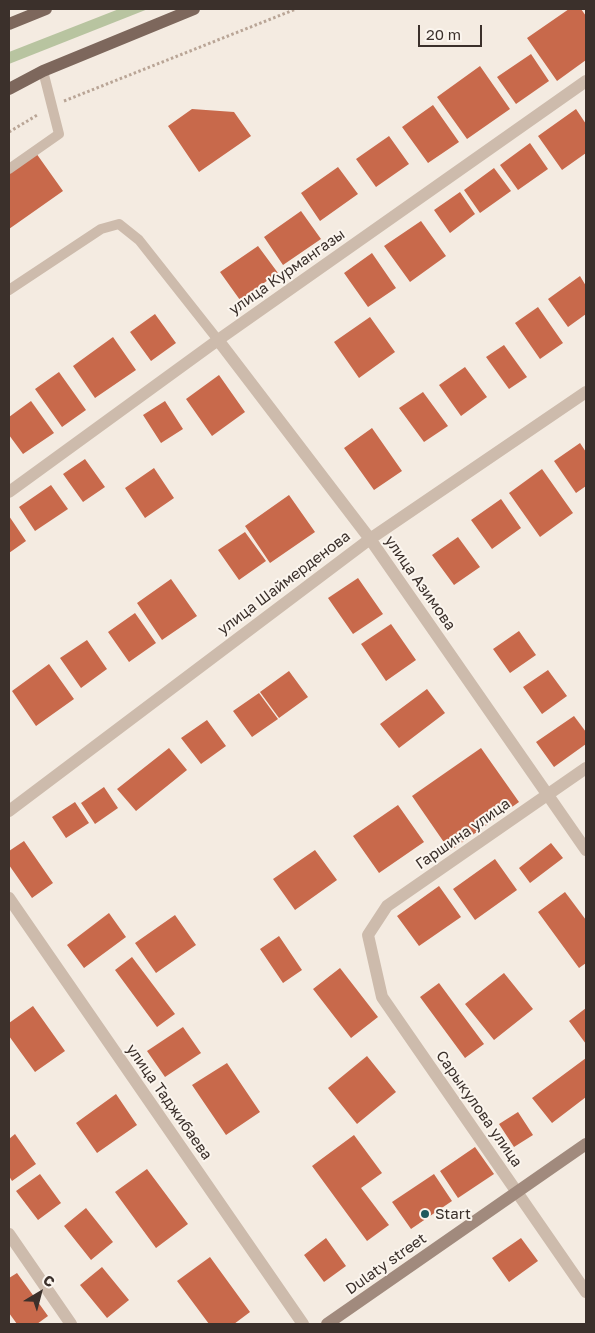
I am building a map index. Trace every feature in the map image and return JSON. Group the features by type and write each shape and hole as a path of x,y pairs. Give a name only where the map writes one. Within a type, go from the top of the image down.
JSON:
{"main road":[{"path":"9,24 46,9"},
{"path":"9,89 43,71 194,9"},
{"name":"Dulaty street","path":"328,1324 586,1144"}],"street":[{"name":"улица Курмангазы","path":"9,492 218,340 586,81"},
{"name":"улица Азимова","path":"218,340 370,539 586,850"},
{"name":"улица Шаймерденова","path":"9,811 370,539 586,392"},
{"name":"Гаршина улица","path":"368,935 387,906 586,768"},
{"name":"улица Таджибаева","path":"9,898 303,1324"},
{"name":"Сарыкулова улица","path":"368,935 382,997 586,1292"},
{"path":"9,1234 71,1324"}],"lane":[{"path":"9,168 60,134 43,71"},
{"path":"9,290 101,229 119,224 139,240 218,340"}],"path":[{"path":"9,132 52,105 296,9"}],"green space":[{"path":"119,9 148,9 9,64 9,52"}],"building":[{"path":"569,9 581,9 586,16 586,60 557,81 527,38"},
{"path":"531,54 549,81 516,104 497,77"},
{"path":"480,66 510,109 467,139 437,97"},
{"path":"433,105 459,142 428,163 402,127"},
{"path":"192,109 234,112 251,136 199,172 168,126"},
{"path":"576,109 586,124 586,153 562,170 538,136"},
{"path":"389,136 409,164 376,187 356,159"},
{"path":"530,143 548,169 518,190 500,165"},
{"path":"36,153 63,191 9,229 9,172"},
{"path":"338,167 358,194 320,221 301,193"},
{"path":"494,168 511,191 480,213 464,190"},
{"path":"460,192 475,214 450,233 434,210"},
{"path":"301,211 321,239 283,265 264,237"},
{"path":"421,221 446,256 410,282 384,246"},
{"path":"258,246 278,273 240,300 220,272"},
{"path":"372,253 396,288 368,307 344,273"},
{"path":"580,276 586,286 586,314 568,327 548,299"},
{"path":"538,307 563,343 540,359 515,323"},
{"path":"155,314 176,343 151,361 130,332"},
{"path":"370,317 395,352 359,378 334,342"},
{"path":"113,337 136,370 95,398 73,366"},
{"path":"504,345 527,377 509,389 486,357"},
{"path":"465,367 487,397 461,416 439,385"},
{"path":"59,372 86,410 62,427 35,389"},
{"path":"219,375 245,412 212,436 186,399"},
{"path":"423,392 448,426 424,442 399,408"},
{"path":"31,401 54,433 23,454 9,435 9,417"},
{"path":"165,401 183,429 161,443 143,415"},
{"path":"372,428 402,471 374,490 344,448"},
{"path":"580,443 586,452 586,486 576,493 554,461"},
{"path":"85,459 105,487 83,502 63,474"},
{"path":"154,468 174,498 145,518 125,488"},
{"path":"542,469 573,513 540,537 509,493"},
{"path":"51,485 68,509 35,531 19,507"},
{"path":"289,495 315,532 270,563 245,526"},
{"path":"501,499 521,528 492,549 471,520"},
{"path":"9,516 26,541 9,553"},
{"path":"245,532 266,561 239,580 218,550"},
{"path":"458,537 480,567 454,585 432,555"},
{"path":"358,578 383,614 353,634 328,598"},
{"path":"171,579 197,616 162,640 137,603"},
{"path":"135,613 156,643 129,662 108,632"},
{"path":"391,624 416,660 386,681 361,644"},
{"path":"519,631 536,655 510,673 493,649"},
{"path":"87,640 107,669 81,688 60,658"},
{"path":"49,664 74,699 36,726 12,691"},
{"path":"548,670 567,696 542,714 523,687"},
{"path":"289,671 308,697 279,718 260,692"},
{"path":"427,689 445,713 399,748 380,724"},
{"path":"259,693 278,719 252,737 233,711"},
{"path":"574,716 586,732 586,744 554,767 536,742"},
{"path":"207,720 226,746 201,764 181,738"},
{"path":"169,748 187,770 136,811 117,789"},
{"path":"481,748 519,802 450,851 412,796"},
{"path":"104,787 118,808 95,824 81,803"},
{"path":"75,802 89,823 66,838 52,817"},
{"path":"398,805 424,842 379,873 353,836"},
{"path":"24,841 53,883 32,898 9,865 9,851"},
{"path":"551,843 563,858 530,883 519,868"},
{"path":"315,850 337,880 295,910 273,879"},
{"path":"495,859 517,890 475,920 453,889"},
{"path":"439,886 461,917 419,946 397,916"},
{"path":"565,892 586,920 586,963 579,968 538,912"},
{"path":"109,913 126,937 84,968 67,945"},
{"path":"175,915 196,945 156,973 135,943"},
{"path":"279,936 302,970 283,983 260,949"},
{"path":"132,957 175,1014 157,1027 115,970"},
{"path":"340,968 378,1017 351,1038 313,989"},
{"path":"504,973 533,1009 494,1040 465,1004"},
{"path":"439,983 484,1044 465,1058 420,997"},
{"path":"33,1006 65,1051 35,1072 9,1036 9,1023"},
{"path":"586,1008 586,1044 569,1021"},
{"path":"183,1027 201,1053 165,1077 147,1051"},
{"path":"367,1056 396,1092 357,1124 328,1088"},
{"path":"586,1058 586,1097 552,1123 532,1098"},
{"path":"227,1063 260,1112 226,1135 192,1085"},
{"path":"116,1094 137,1125 97,1153 76,1123"},
{"path":"518,1112 533,1135 514,1147 499,1124"},
{"path":"15,1134 36,1164 12,1181 9,1176 9,1139"},
{"path":"354,1135 382,1173 361,1188 389,1225 367,1241 312,1166"},
{"path":"475,1147 494,1174 458,1198 440,1171"},
{"path":"147,1169 188,1224 156,1248 115,1192"},
{"path":"40,1174 61,1203 38,1220 16,1191"},
{"path":"434,1174 452,1201 411,1229 392,1202"},
{"path":"86,1208 113,1242 91,1260 64,1226"},
{"path":"326,1238 346,1266 324,1282 304,1255"},
{"path":"521,1238 538,1261 509,1282 492,1258"},
{"path":"210,1257 250,1312 234,1324 209,1324 177,1281"},
{"path":"102,1267 129,1300 107,1318 80,1285"},
{"path":"17,1273 48,1316 37,1324 17,1324 9,1313 9,1278"}],"place":[{"name":"Start","path":"425,1214"}]}
